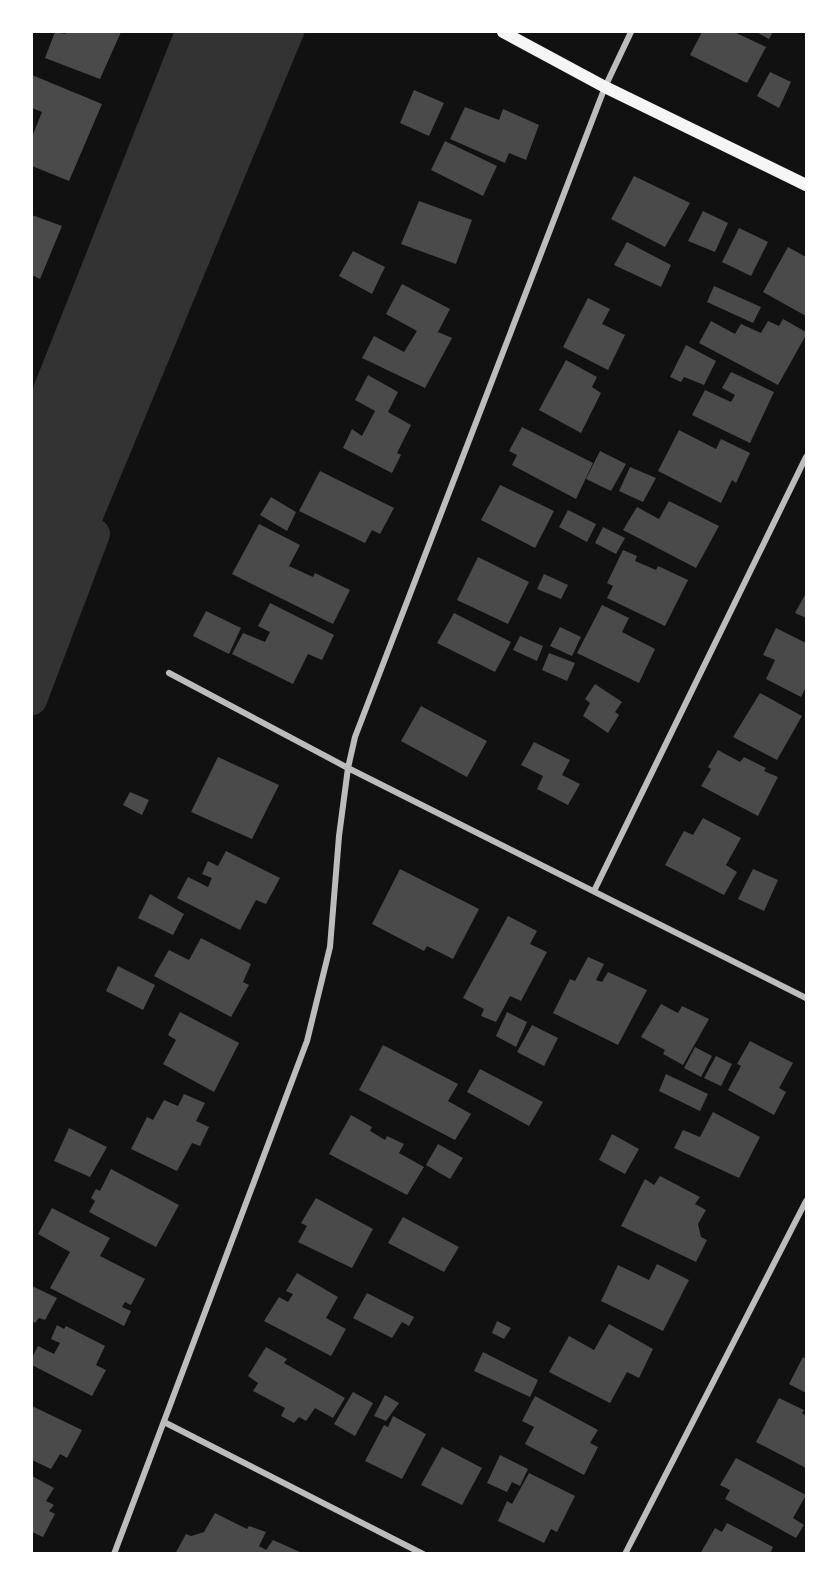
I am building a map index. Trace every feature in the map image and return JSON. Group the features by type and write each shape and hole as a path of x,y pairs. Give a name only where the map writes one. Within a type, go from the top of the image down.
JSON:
{"main road":[{"path":"503,32 605,87 807,185"}],"street":[{"path":"114,1554 307,1041 330,947 339,836 348,768 355,737 605,87 631,32"},
{"path":"594,891 807,457"},
{"path":"169,673 348,768 807,998"},
{"path":"625,1554 807,1201"},
{"path":"164,1422 423,1554"}],"shaded area":[{"path":"174,32 305,32 32,690 32,390"}],"building":[{"path":"55,32 65,34 66,32 121,32 100,79 45,58"},
{"path":"702,32 734,32 766,47 747,83 690,55"},
{"path":"756,32 773,32 769,39"},
{"path":"770,72 791,82 779,108 757,96"},
{"path":"32,75 102,104 69,181 32,166 32,137 42,112 32,108"},
{"path":"414,90 444,103 429,136 400,123"},
{"path":"465,107 499,120 503,109 539,125 526,160 509,153 505,163 450,139"},
{"path":"445,141 497,166 483,196 431,170"},
{"path":"634,176 690,203 665,247 611,219"},
{"path":"419,201 472,220 456,264 401,244"},
{"path":"703,211 728,223 715,252 688,241"},
{"path":"32,215 62,226 40,279 32,275"},
{"path":"739,228 768,242 751,276 722,262"},
{"path":"627,242 671,265 661,287 614,265"},
{"path":"788,247 806,257 806,316 763,292"},
{"path":"353,251 385,267 372,294 339,276"},
{"path":"402,284 450,309 438,332 452,338 425,388 362,358 374,336 404,352 417,331 386,314"},
{"path":"714,286 761,307 753,323 707,302"},
{"path":"588,298 610,309 602,324 625,335 608,370 563,347"},
{"path":"783,319 806,332 806,335 778,385 699,343 711,321 735,334 741,324 761,333 768,321 779,326"},
{"path":"686,345 716,361 704,385 684,377 681,382 670,377"},
{"path":"566,360 597,377 592,387 601,393 581,433 539,410"},
{"path":"731,372 774,392 750,443 692,415 705,390 731,402 735,395 722,388"},
{"path":"368,375 398,392 388,412 411,425 397,453 401,455 392,473 343,448 352,429 362,436 375,411 355,400"},
{"path":"522,427 593,463 576,499 512,465 517,455 509,451"},
{"path":"679,430 716,449 721,439 750,453 736,483 732,480 721,503 658,471"},
{"path":"600,451 626,464 611,491 586,479"},
{"path":"630,467 656,478 643,502 619,491"},
{"path":"320,471 394,508 380,534 372,530 365,543 299,511"},
{"path":"500,485 554,511 535,548 481,520"},
{"path":"271,497 296,512 287,531 260,515"},
{"path":"669,501 719,526 696,568 623,530 637,507 659,519"},
{"path":"568,510 596,524 587,542 559,527"},
{"path":"259,524 300,545 289,566 313,577 315,573 350,590 333,624 232,574"},
{"path":"603,527 625,538 616,554 595,543"},
{"path":"623,550 637,556 635,561 656,570 658,566 688,580 665,626 607,598 613,586 607,583"},
{"path":"478,557 529,582 508,624 457,600"},
{"path":"544,574 568,585 561,599 537,589"},
{"path":"806,593 806,618 795,613"},
{"path":"270,603 334,635 322,660 308,654 293,684 232,654 243,633 265,642 270,632 258,626"},
{"path":"602,605 629,618 622,632 655,649 639,683 577,653"},
{"path":"206,611 241,628 229,654 193,636"},
{"path":"454,613 511,642 495,672 437,643"},
{"path":"560,627 581,637 572,656 550,646"},
{"path":"776,628 806,643 806,687 801,697 766,679 775,660 763,655"},
{"path":"520,636 543,646 537,661 513,650"},
{"path":"549,653 575,663 567,681 542,670"},
{"path":"595,684 622,702 615,712 619,715 608,733 583,716 590,703 585,699"},
{"path":"760,693 802,716 777,760 733,737"},
{"path":"421,706 487,741 467,777 401,741"},
{"path":"534,742 570,760 562,775 580,784 568,805 537,789 543,776 521,765"},
{"path":"718,750 740,762 744,757 766,768 764,771 778,777 758,816 701,786"},
{"path":"218,757 279,785 252,839 191,812"},
{"path":"130,792 149,800 142,815 123,805"},
{"path":"703,818 741,838 726,865 737,872 724,895 665,865 684,831 693,835"},
{"path":"226,851 280,878 266,904 256,900 240,930 177,898 188,877 208,887 212,878 202,874 208,861 218,866"},
{"path":"400,869 479,909 453,959 427,946 424,951 372,924"},
{"path":"753,869 778,880 764,911 738,899"},
{"path":"150,894 184,914 173,935 138,918"},
{"path":"508,916 537,931 530,944 547,952 521,1001 510,996 496,1022 481,1016 484,1009 463,998"},
{"path":"201,938 251,964 243,982 249,985 231,1017 154,976 169,950 189,960"},
{"path":"588,957 604,964 596,980 602,982 608,972 647,990 618,1045 553,1013 570,979 575,981"},
{"path":"118,966 155,985 143,1010 106,991"},
{"path":"661,1004 678,1013 682,1006 709,1019 683,1065 663,1054 665,1050 641,1037"},
{"path":"180,1012 239,1043 214,1092 163,1064 176,1040 168,1035"},
{"path":"507,1012 527,1022 516,1047 496,1036"},
{"path":"532,1025 558,1038 544,1066 517,1052"},
{"path":"750,1041 793,1063 779,1088 786,1092 774,1115 728,1090 741,1066 737,1064"},
{"path":"383,1045 458,1084 448,1101 471,1114 455,1140 359,1090"},
{"path":"695,1047 712,1056 701,1077 684,1068"},
{"path":"716,1056 732,1064 721,1086 704,1078"},
{"path":"480,1069 543,1102 529,1126 467,1092"},
{"path":"666,1074 708,1094 700,1111 659,1091"},
{"path":"184,1094 205,1103 196,1121 209,1127 200,1146 192,1143 177,1171 131,1149 147,1117 153,1120 164,1100 178,1106"},
{"path":"713,1112 760,1137 739,1178 674,1148 683,1130 700,1137"},
{"path":"351,1115 372,1127 370,1131 385,1140 387,1136 404,1144 399,1153 424,1167 407,1195 329,1154"},
{"path":"69,1128 107,1147 90,1177 54,1161"},
{"path":"612,1134 639,1149 625,1174 599,1160"},
{"path":"438,1144 463,1158 450,1179 426,1165"},
{"path":"111,1169 179,1205 156,1247 89,1212 95,1201 91,1198 96,1189 100,1191"},
{"path":"660,1176 700,1197 695,1204 706,1210 698,1224 701,1237 707,1240 696,1262 621,1226 645,1179 654,1185"},
{"path":"316,1198 373,1229 352,1268 298,1242 307,1226 301,1223"},
{"path":"52,1208 110,1238 100,1256 145,1279 131,1305 125,1302 122,1307 131,1311 124,1326 50,1288 70,1252 38,1234"},
{"path":"403,1217 459,1247 444,1272 388,1243"},
{"path":"657,1264 689,1280 663,1331 601,1301 618,1265 649,1280"},
{"path":"297,1273 338,1297 326,1318 346,1329 331,1356 264,1321 279,1297 288,1302 293,1294 286,1291"},
{"path":"32,1286 57,1298 45,1320 39,1318 35,1323 32,1321"},
{"path":"367,1293 414,1317 409,1326 402,1322 392,1338 353,1318"},
{"path":"497,1321 511,1328 504,1339 492,1333"},
{"path":"609,1324 653,1349 639,1378 627,1372 610,1403 549,1372 569,1336 594,1350"},
{"path":"57,1325 64,1329 66,1326 105,1346 96,1365 106,1370 92,1396 32,1365 32,1358 38,1346 54,1354 60,1343 51,1339"},
{"path":"266,1347 287,1359 284,1363 345,1398 333,1418 315,1408 306,1421 299,1417 294,1423 281,1416 285,1408 253,1391 258,1383 248,1376"},
{"path":"483,1352 538,1380 530,1397 474,1371"},
{"path":"803,1357 806,1359 806,1393 789,1384"},
{"path":"353,1392 373,1403 355,1436 334,1424"},
{"path":"385,1395 399,1403 386,1421 374,1416"},
{"path":"535,1396 598,1430 590,1443 598,1447 584,1475 525,1444 534,1427 522,1421"},
{"path":"779,1398 804,1410 802,1413 806,1416 806,1468 756,1442"},
{"path":"32,1406 82,1430 67,1458 60,1454 51,1469 32,1460"},
{"path":"393,1416 426,1434 402,1479 365,1461 384,1425 388,1427"},
{"path":"442,1447 482,1468 462,1505 421,1485"},
{"path":"500,1455 528,1469 520,1486 512,1482 507,1492 487,1483"},
{"path":"736,1458 806,1495 793,1518 804,1525 796,1538 725,1499 730,1490 720,1485"},
{"path":"529,1473 575,1496 557,1532 551,1529 544,1543 498,1521 507,1501 512,1504"},
{"path":"32,1476 54,1488 46,1501 54,1505 49,1511 55,1514 43,1537 32,1532"},
{"path":"215,1513 247,1529 249,1526 266,1532 259,1546 266,1550 273,1540 300,1552 299,1554 175,1554 186,1534 191,1536 204,1532"},
{"path":"727,1523 773,1547 770,1554 700,1554 715,1528 722,1532"}],"waterway":[{"path":"32,700 95,534"}]}
